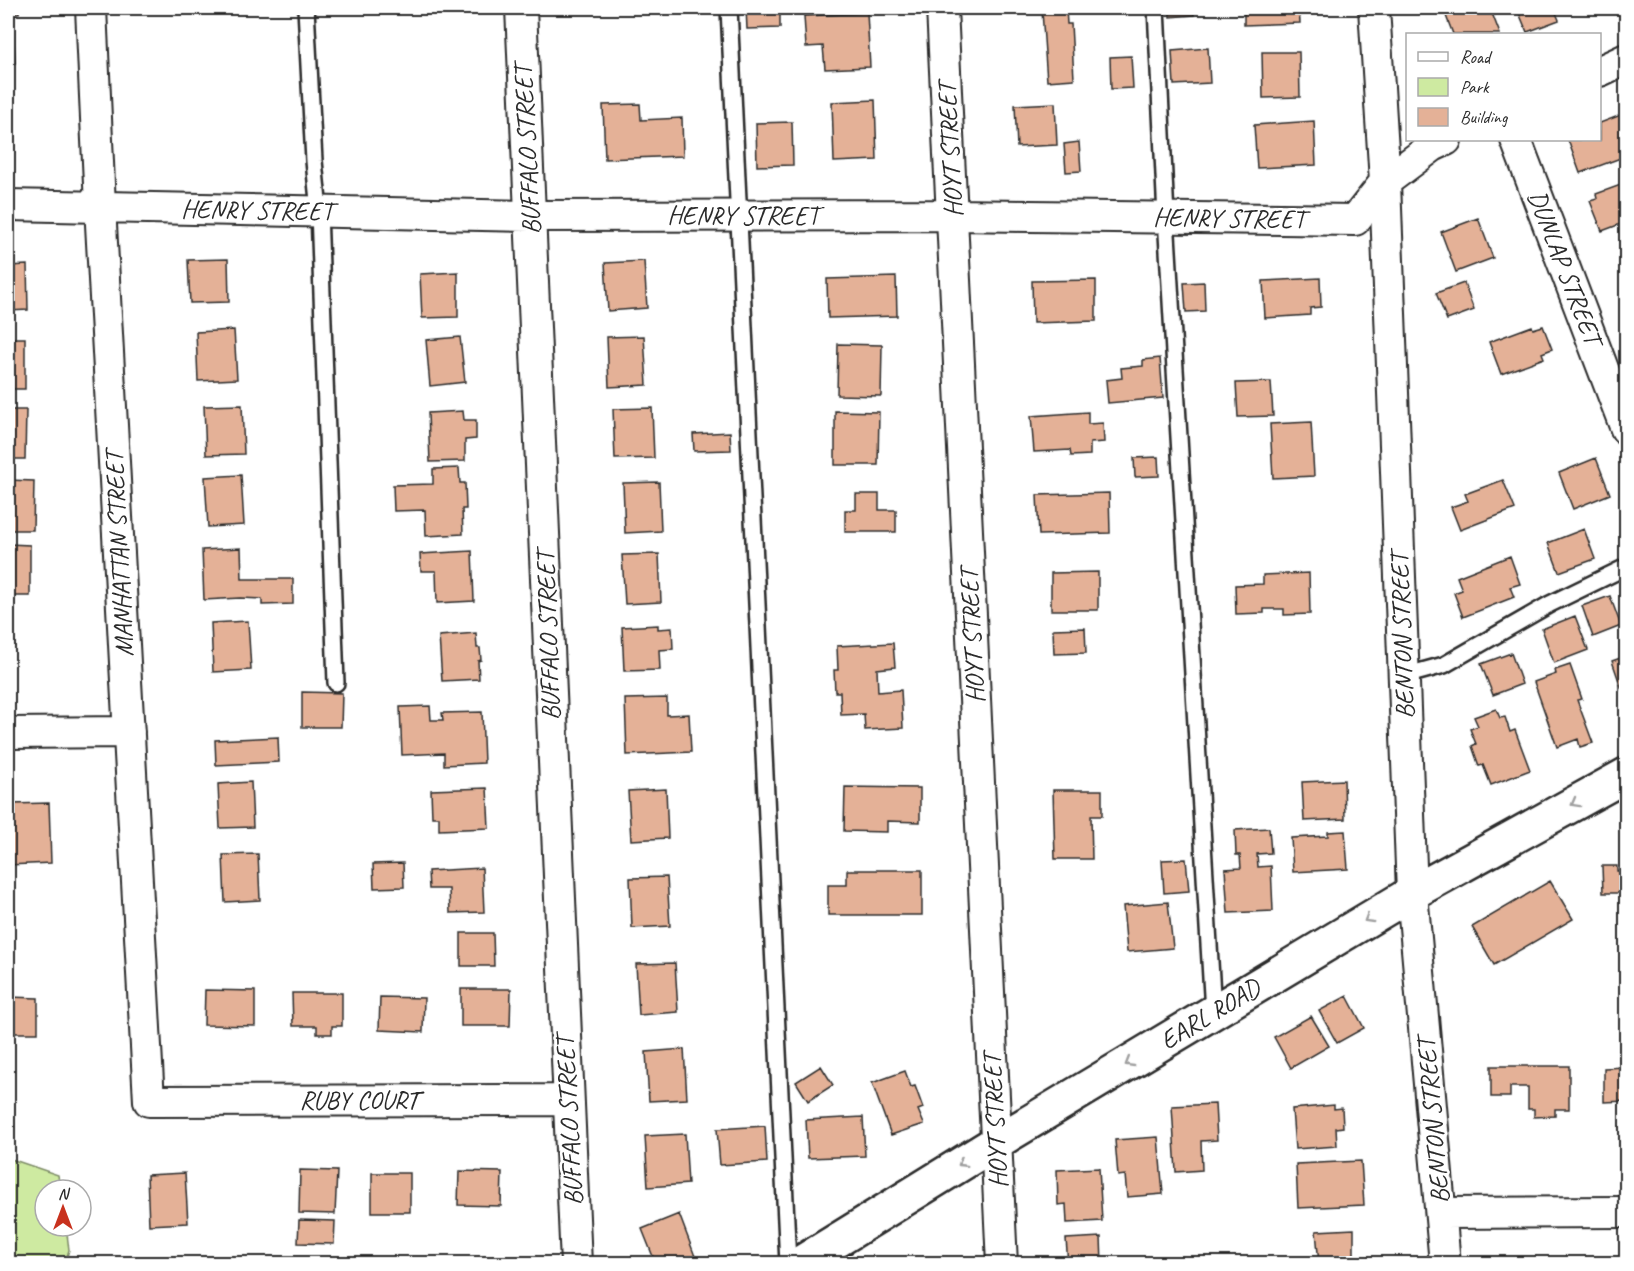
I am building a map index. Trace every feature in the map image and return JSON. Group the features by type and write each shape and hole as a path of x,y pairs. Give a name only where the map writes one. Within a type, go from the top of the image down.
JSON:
{"street":[{"name":"MANHATTAN STREET","path":"92,8 100,206 149,1101"},
{"name":"BUFFALO STREET","path":"521,8 576,1263"},
{"name":"HOYT STREET","path":"942,8 954,215 1002,1263"},
{"name":"BENTON STREET","path":"1374,8 1385,182 1412,892 1445,1263"},
{"path":"1601,70 1626,59"},
{"name":"HENRY STREET","path":"8,205 530,216 954,215 1354,220 1385,182 1433,146 1444,141"},
{"name":"DUNLAP STREET","path":"1516,141 1626,429"},
{"path":"8,733 129,732"},
{"name":"EARL ROAD","path":"799,1263 1412,892 1626,775"},
{"name":"RUBY COURT","path":"149,1101 568,1100"},
{"path":"1442,1213 1626,1212"}],"lane":[{"path":"306,8 318,212 336,683"},
{"path":"729,8 788,1263"},
{"path":"1156,8 1166,217 1213,1012"},
{"path":"1404,676 1444,665 1550,604 1626,567"}],"green space":[{"path":"8,1158 58,1175 58,1178 33,1178 33,1238 68,1238 69,1250 65,1263 8,1263"}],"building":[{"path":"8,8 19,8 19,13 13,13 15,63 8,63"},
{"path":"746,8 780,8 780,28 747,29"},
{"path":"1170,8 1193,8 1194,15 1170,17"},
{"path":"1244,8 1299,8 1300,23 1244,25"},
{"path":"1443,8 1490,8 1500,33 1453,33"},
{"path":"1517,8 1554,8 1559,20 1527,32"},
{"path":"1066,9 1067,24 1071,24 1074,79 1047,81 1042,11"},
{"path":"867,13 870,67 825,69 823,46 806,47 804,16"},
{"path":"1208,48 1210,83 1174,85 1172,51"},
{"path":"1262,52 1299,52 1300,97 1263,98"},
{"path":"1131,56 1133,88 1111,89 1110,57"},
{"path":"875,100 877,160 834,162 832,102"},
{"path":"15,103 14,152 8,152 8,104"},
{"path":"1055,103 1057,145 1017,147 1015,105"},
{"path":"640,104 641,120 682,118 683,156 605,159 603,105"},
{"path":"1626,113 1626,156 1580,173 1568,141 1601,141 1601,123"},
{"path":"1314,121 1316,165 1257,168 1254,125"},
{"path":"792,122 793,165 757,166 756,123"},
{"path":"1079,142 1081,171 1066,172 1064,144"},
{"path":"1626,183 1626,222 1602,231 1590,201 1597,199 1596,194"},
{"path":"1478,218 1493,258 1456,272 1441,232"},
{"path":"228,259 229,302 190,303 188,260"},
{"path":"644,261 647,308 608,311 605,263"},
{"path":"27,265 28,310 8,311 8,266"},
{"path":"458,272 458,317 422,318 420,274"},
{"path":"896,277 897,316 828,318 827,279"},
{"path":"1320,278 1321,307 1310,308 1310,315 1265,318 1263,281"},
{"path":"1096,280 1096,321 1033,323 1032,281"},
{"path":"1204,282 1205,311 1186,312 1184,283"},
{"path":"1464,283 1474,310 1447,320 1436,293"},
{"path":"1532,326 1533,329 1543,326 1552,349 1542,353 1544,358 1501,374 1489,342"},
{"path":"234,330 237,379 198,381 196,332"},
{"path":"644,336 647,385 609,387 607,337"},
{"path":"460,337 465,382 430,386 426,340"},
{"path":"8,338 25,338 25,389 8,389"},
{"path":"838,344 882,345 881,396 837,395"},
{"path":"1160,358 1163,398 1108,403 1106,380 1122,378 1121,368 1143,366 1143,360"},
{"path":"1271,382 1273,416 1238,417 1236,383"},
{"path":"242,405 244,454 206,455 204,406"},
{"path":"652,408 654,458 615,459 613,409"},
{"path":"8,410 26,410 25,459 8,459"},
{"path":"463,411 464,420 476,420 476,439 465,440 465,461 430,462 428,413"},
{"path":"835,411 879,412 878,465 835,465"},
{"path":"1088,412 1088,424 1103,423 1104,442 1090,443 1090,455 1071,456 1070,450 1034,452 1031,416"},
{"path":"1311,422 1314,476 1273,478 1270,424"},
{"path":"730,432 731,450 694,451 693,434"},
{"path":"1158,457 1159,476 1135,477 1134,458"},
{"path":"1596,458 1610,494 1573,509 1559,473"},
{"path":"459,468 460,483 465,483 466,509 462,509 463,534 426,536 425,510 394,511 393,485 433,484 433,469"},
{"path":"241,475 244,525 208,527 205,477"},
{"path":"8,480 34,481 33,530 8,530"},
{"path":"1503,480 1515,509 1460,530 1451,507 1468,501 1465,494"},
{"path":"659,482 661,531 625,533 623,483"},
{"path":"1109,493 1110,533 1039,535 1037,495"},
{"path":"856,494 879,494 879,510 896,510 896,532 845,532 845,510 856,510"},
{"path":"1584,529 1595,559 1559,572 1548,543"},
{"path":"8,544 30,545 30,596 8,596"},
{"path":"241,548 242,579 293,579 293,604 262,605 262,599 240,598 204,600 202,550"},
{"path":"472,551 474,601 437,603 436,571 421,571 420,554"},
{"path":"659,554 661,602 625,604 622,555"},
{"path":"1510,556 1520,584 1510,587 1514,597 1463,617 1454,593 1462,590 1457,577"},
{"path":"1098,572 1098,610 1051,610 1051,573"},
{"path":"1309,573 1310,614 1284,615 1284,609 1264,609 1264,613 1236,614 1235,585 1263,584 1263,575"},
{"path":"1610,596 1621,626 1593,637 1582,606"},
{"path":"1575,616 1588,650 1554,663 1542,629"},
{"path":"248,621 251,670 213,672 211,623"},
{"path":"658,625 658,629 672,628 673,649 659,650 660,670 624,671 622,627"},
{"path":"1085,628 1086,653 1054,654 1053,629"},
{"path":"476,633 481,660 478,661 479,679 442,681 439,636"},
{"path":"893,643 895,667 877,669 878,692 901,690 903,728 865,730 864,714 841,715 840,692 835,692 834,670 838,670 837,646"},
{"path":"1511,653 1522,684 1493,695 1481,664"},
{"path":"1626,656 1626,701 1612,661"},
{"path":"1570,665 1582,699 1577,700 1593,743 1580,747 1578,739 1557,747 1534,682 1556,674 1555,670"},
{"path":"302,692 342,693 341,727 302,727"},
{"path":"667,698 667,715 689,714 691,752 627,755 625,699"},
{"path":"430,706 431,720 443,720 442,713 482,712 484,763 444,765 444,753 402,755 400,707"},
{"path":"1496,709 1500,718 1505,717 1510,732 1515,730 1530,770 1491,785 1483,765 1479,766 1472,746 1476,744 1470,729 1478,726 1474,717"},
{"path":"278,737 279,762 216,765 215,740"},
{"path":"1344,780 1345,819 1304,821 1302,782"},
{"path":"251,782 253,827 220,828 218,784"},
{"path":"845,787 920,788 920,822 887,821 887,832 844,831"},
{"path":"487,788 489,828 439,830 439,817 432,817 431,790"},
{"path":"666,789 668,838 631,840 628,791"},
{"path":"1053,790 1102,790 1102,816 1091,816 1092,859 1055,859"},
{"path":"49,803 51,863 8,865 8,823 13,823 12,804"},
{"path":"1269,828 1271,853 1257,854 1258,867 1271,866 1273,911 1228,913 1225,869 1241,868 1240,855 1236,855 1235,830"},
{"path":"1345,831 1348,869 1293,872 1291,838 1328,836 1328,832"},
{"path":"258,854 260,900 225,902 223,855"},
{"path":"1186,859 1189,891 1164,893 1162,860"},
{"path":"403,863 404,887 374,888 373,864"},
{"path":"1602,866 1617,866 1617,871 1626,871 1626,893 1603,893"},
{"path":"482,868 484,912 450,913 449,889 429,889 428,871"},
{"path":"847,870 922,870 922,915 828,915 828,885 847,885"},
{"path":"667,877 670,926 632,928 630,878"},
{"path":"1550,881 1573,919 1494,965 1472,927"},
{"path":"1168,902 1173,948 1127,952 1123,906"},
{"path":"461,933 493,933 494,966 461,966"},
{"path":"675,963 678,1012 639,1015 636,964"},
{"path":"461,989 511,989 510,1026 461,1026"},
{"path":"205,990 255,991 255,1026 204,1025"},
{"path":"292,993 342,993 342,1026 332,1026 332,1034 317,1034 317,1026 293,1026"},
{"path":"1347,996 1364,1028 1337,1043 1319,1011"},
{"path":"8,997 38,998 38,1033 8,1033"},
{"path":"380,997 424,998 423,1032 379,1030"},
{"path":"1311,1016 1329,1046 1291,1068 1274,1037"},
{"path":"684,1049 687,1099 649,1101 646,1052"},
{"path":"821,1066 833,1085 808,1101 796,1082"},
{"path":"1491,1066 1569,1066 1569,1109 1555,1109 1555,1116 1534,1117 1534,1109 1528,1109 1528,1087 1510,1087 1510,1097 1491,1097"},
{"path":"1626,1067 1626,1101 1604,1102 1604,1068"},
{"path":"905,1071 911,1087 915,1086 923,1108 918,1110 924,1124 891,1135 872,1083"},
{"path":"1215,1104 1217,1140 1201,1141 1202,1170 1176,1172 1172,1106"},
{"path":"1334,1105 1334,1109 1342,1108 1343,1127 1336,1128 1337,1146 1295,1149 1292,1109"},
{"path":"863,1117 865,1156 808,1158 806,1120"},
{"path":"765,1126 767,1162 720,1165 717,1129"},
{"path":"685,1134 688,1184 648,1187 645,1136"},
{"path":"1158,1137 1163,1194 1127,1197 1125,1175 1118,1176 1115,1140"},
{"path":"1361,1161 1364,1205 1298,1208 1296,1164"},
{"path":"1099,1168 1102,1221 1067,1223 1066,1204 1058,1205 1057,1170"},
{"path":"300,1170 337,1171 335,1214 299,1213"},
{"path":"459,1171 502,1172 501,1206 458,1205"},
{"path":"185,1173 188,1223 149,1225 147,1175"},
{"path":"372,1173 410,1173 410,1212 372,1212"},
{"path":"679,1214 696,1259 684,1264 656,1264 642,1229"},
{"path":"299,1220 335,1221 334,1244 298,1243"},
{"path":"1354,1229 1354,1264 1319,1264 1316,1231"},
{"path":"1101,1237 1102,1264 1068,1264 1066,1239"}]}
